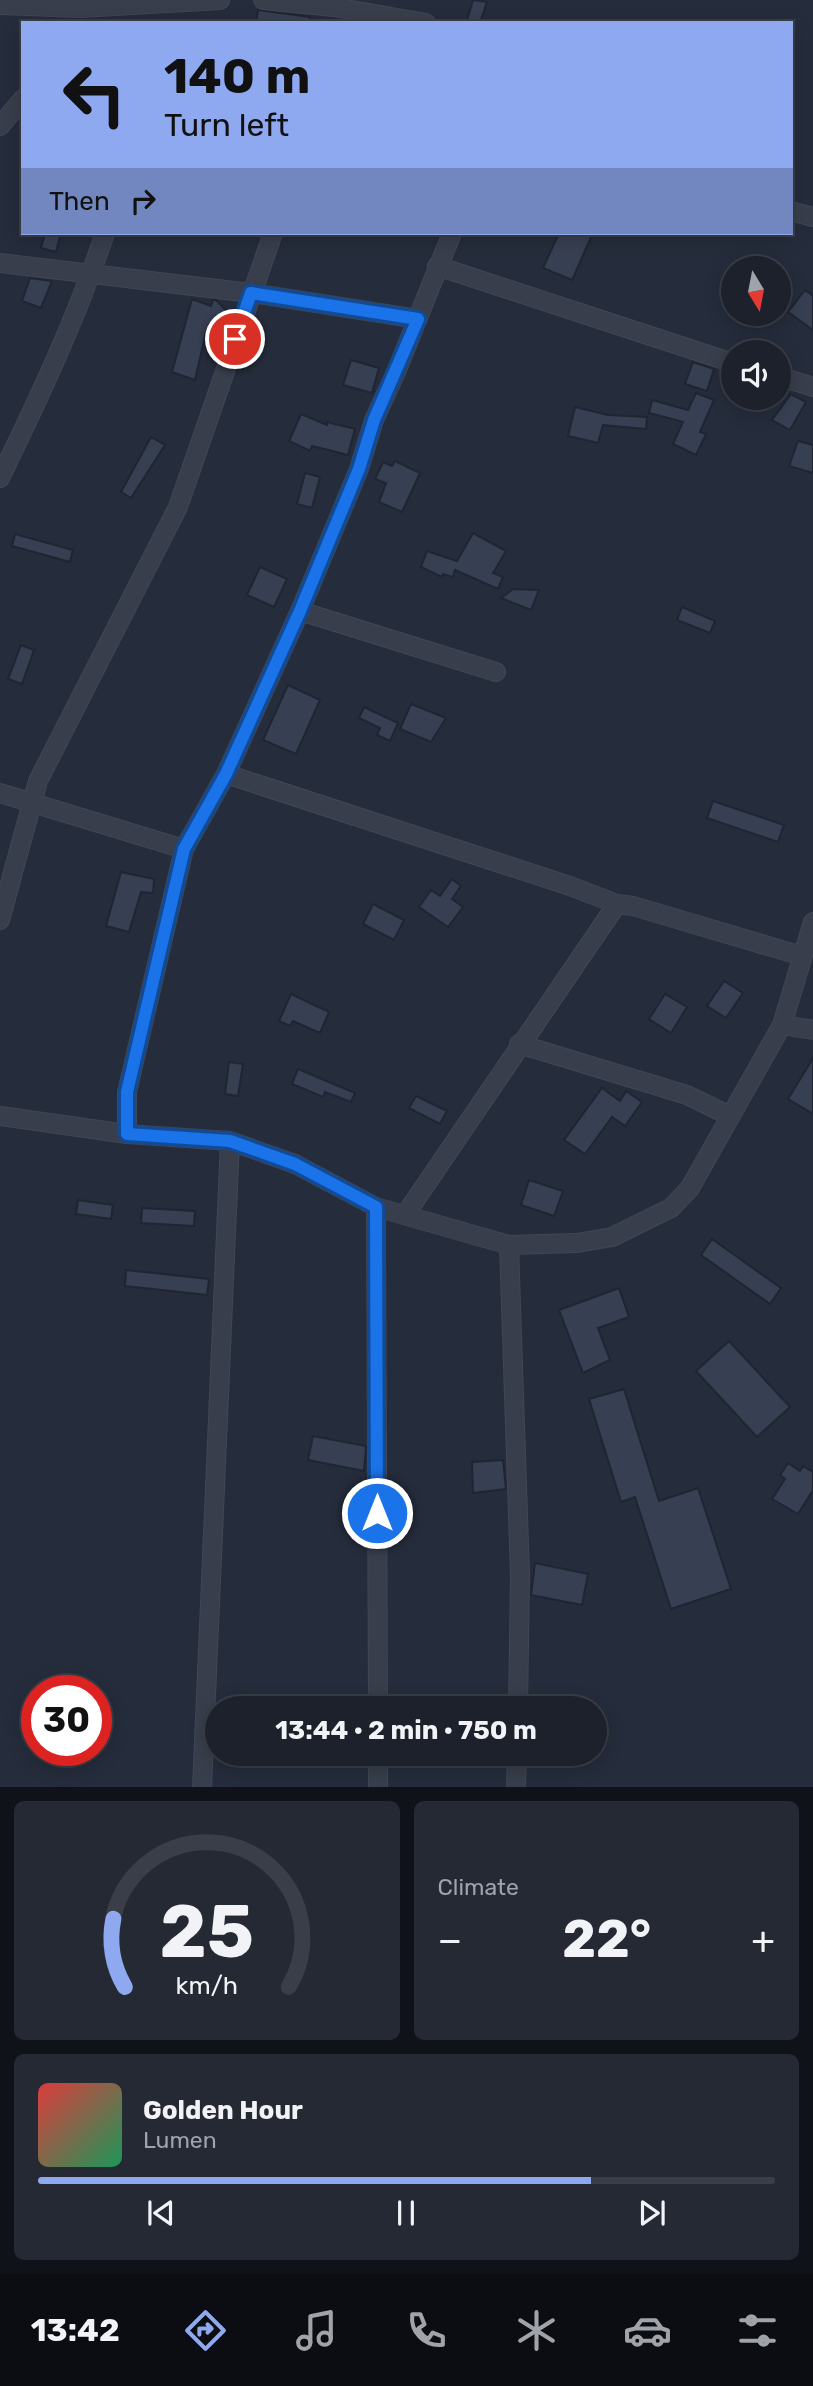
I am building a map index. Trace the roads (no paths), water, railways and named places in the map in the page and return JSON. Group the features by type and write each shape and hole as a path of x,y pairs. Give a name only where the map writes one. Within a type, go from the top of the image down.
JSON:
{"street":[{"path":"0,5 75,15 137,1 187,4 220,0"},
{"path":"263,0 412,21"},
{"path":"180,21 187,4"},
{"path":"0,126 21,101"},
{"path":"793,212 813,217"},
{"path":"0,478 91,275 104,235"},
{"path":"0,920 38,781 178,507 272,235"},
{"path":"127,1134 127,1092 184,849 226,774 300,611 359,469 374,420 451,235"},
{"path":"0,263 251,293 418,319"},
{"path":"437,266 721,359"},
{"path":"791,380 813,387"},
{"path":"300,611 496,672"},
{"path":"226,774 570,886 617,904 633,906 802,956"},
{"path":"0,793 184,849"},
{"path":"405,1215 519,1044 617,904"},
{"path":"0,1116 127,1134 230,1141 295,1164 376,1207 509,1245 577,1243 612,1237 671,1208 690,1188 728,1115 782,1025 813,922"},
{"path":"782,1025 813,1030"},
{"path":"519,1044 687,1095 728,1115"},
{"path":"202,1787 230,1141"},
{"path":"376,1207 378,1696"},
{"path":"509,1245 520,1562 518,1696"},
{"path":"378,1766 378,1787"},
{"path":"516,1787 517,1766"}]}
